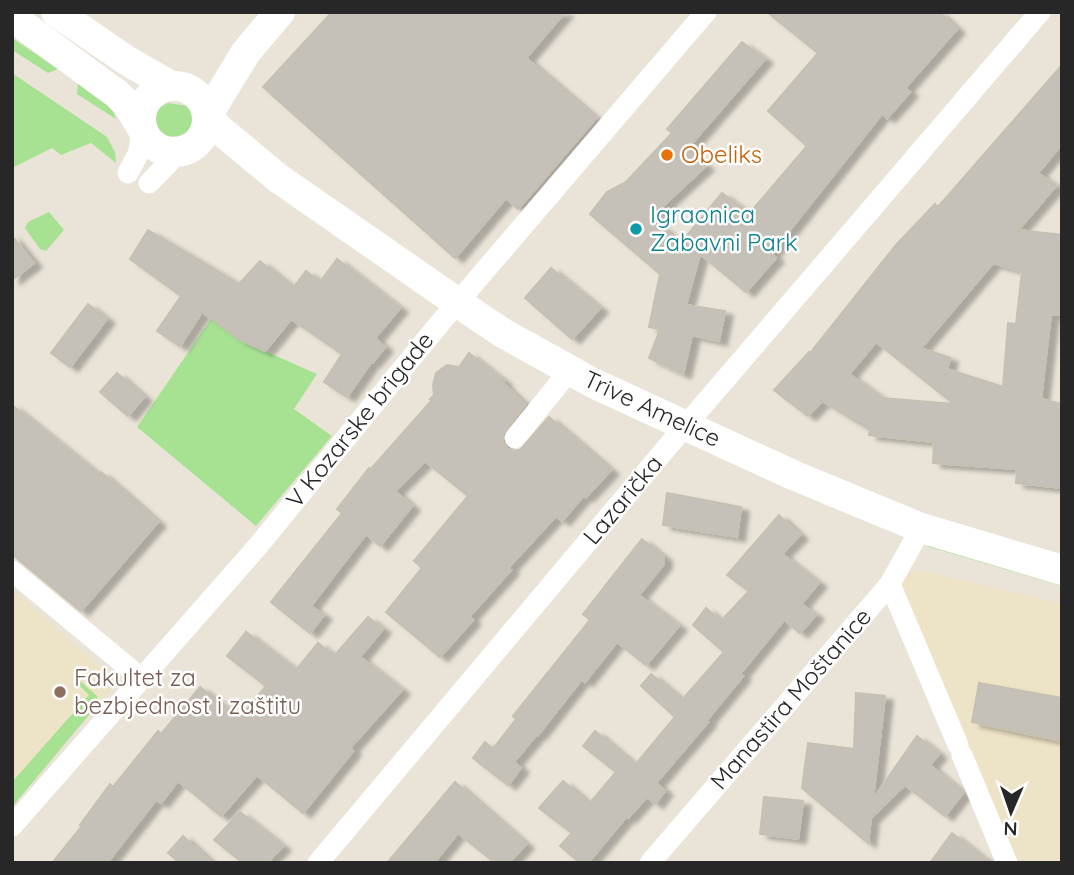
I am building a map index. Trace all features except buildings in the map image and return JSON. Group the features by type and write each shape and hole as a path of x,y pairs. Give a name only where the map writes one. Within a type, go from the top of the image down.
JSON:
{"main road":[{"path":"12,17 117,94 128,105 149,141 158,147 179,152 201,138 206,130 207,116 203,103 181,88 126,60 56,12"},
{"path":"207,116 247,52 281,12"},
{"path":"143,130 141,119 145,103 156,91 212,82 247,52"},
{"name":"Trive Amelice","path":"207,116 278,178 458,303 503,333 593,383 793,475 921,528 1062,570"},
{"name":"Trive Amelice","path":"179,152 208,152 229,156 278,178"}],"street":[{"name":"V Kozarske brigade","path":"12,826 272,528 458,303 706,12"},
{"name":"Lazarička","path":"318,863 686,426 1040,12"},
{"path":"128,173 138,154 143,130"},
{"path":"149,183 179,152"},
{"path":"515,438 570,370"},
{"name":"Manastira Moštanice","path":"650,863 890,584 921,528"},
{"path":"12,571 141,678"},
{"path":"890,584 1007,863"}],"shaded area":[{"path":"919,570 1062,604 1062,863 1014,863 900,586 907,573"},
{"name":"Fakultet za bezbjednost i zaštitu","path":"12,589 117,682 12,807"}],"green space":[{"path":"12,38 58,69 48,73 12,50"},
{"path":"12,73 107,137 115,152 116,163 91,143 61,155 52,148 12,168"},
{"path":"78,82 111,106 116,119 77,94"},
{"path":"168,103 187,106 196,116 191,129 186,133 168,136 155,132 150,118 156,109"},
{"path":"49,212 64,230 46,251 40,249 25,228 28,222"},
{"path":"211,319 240,340 317,374 294,409 332,436 256,526 137,427"},
{"path":"934,545 1062,581 1062,586 926,546"},
{"path":"80,681 97,696 99,703 12,807 12,782 89,695 79,685"}],"place":[{"name":"Obeliks","path":"667,155"},
{"name":"Igraonica Zabavni Park","path":"636,229"},
{"name":"Fakultet za bezbjednost i zaštitu","path":"60,692"}]}
